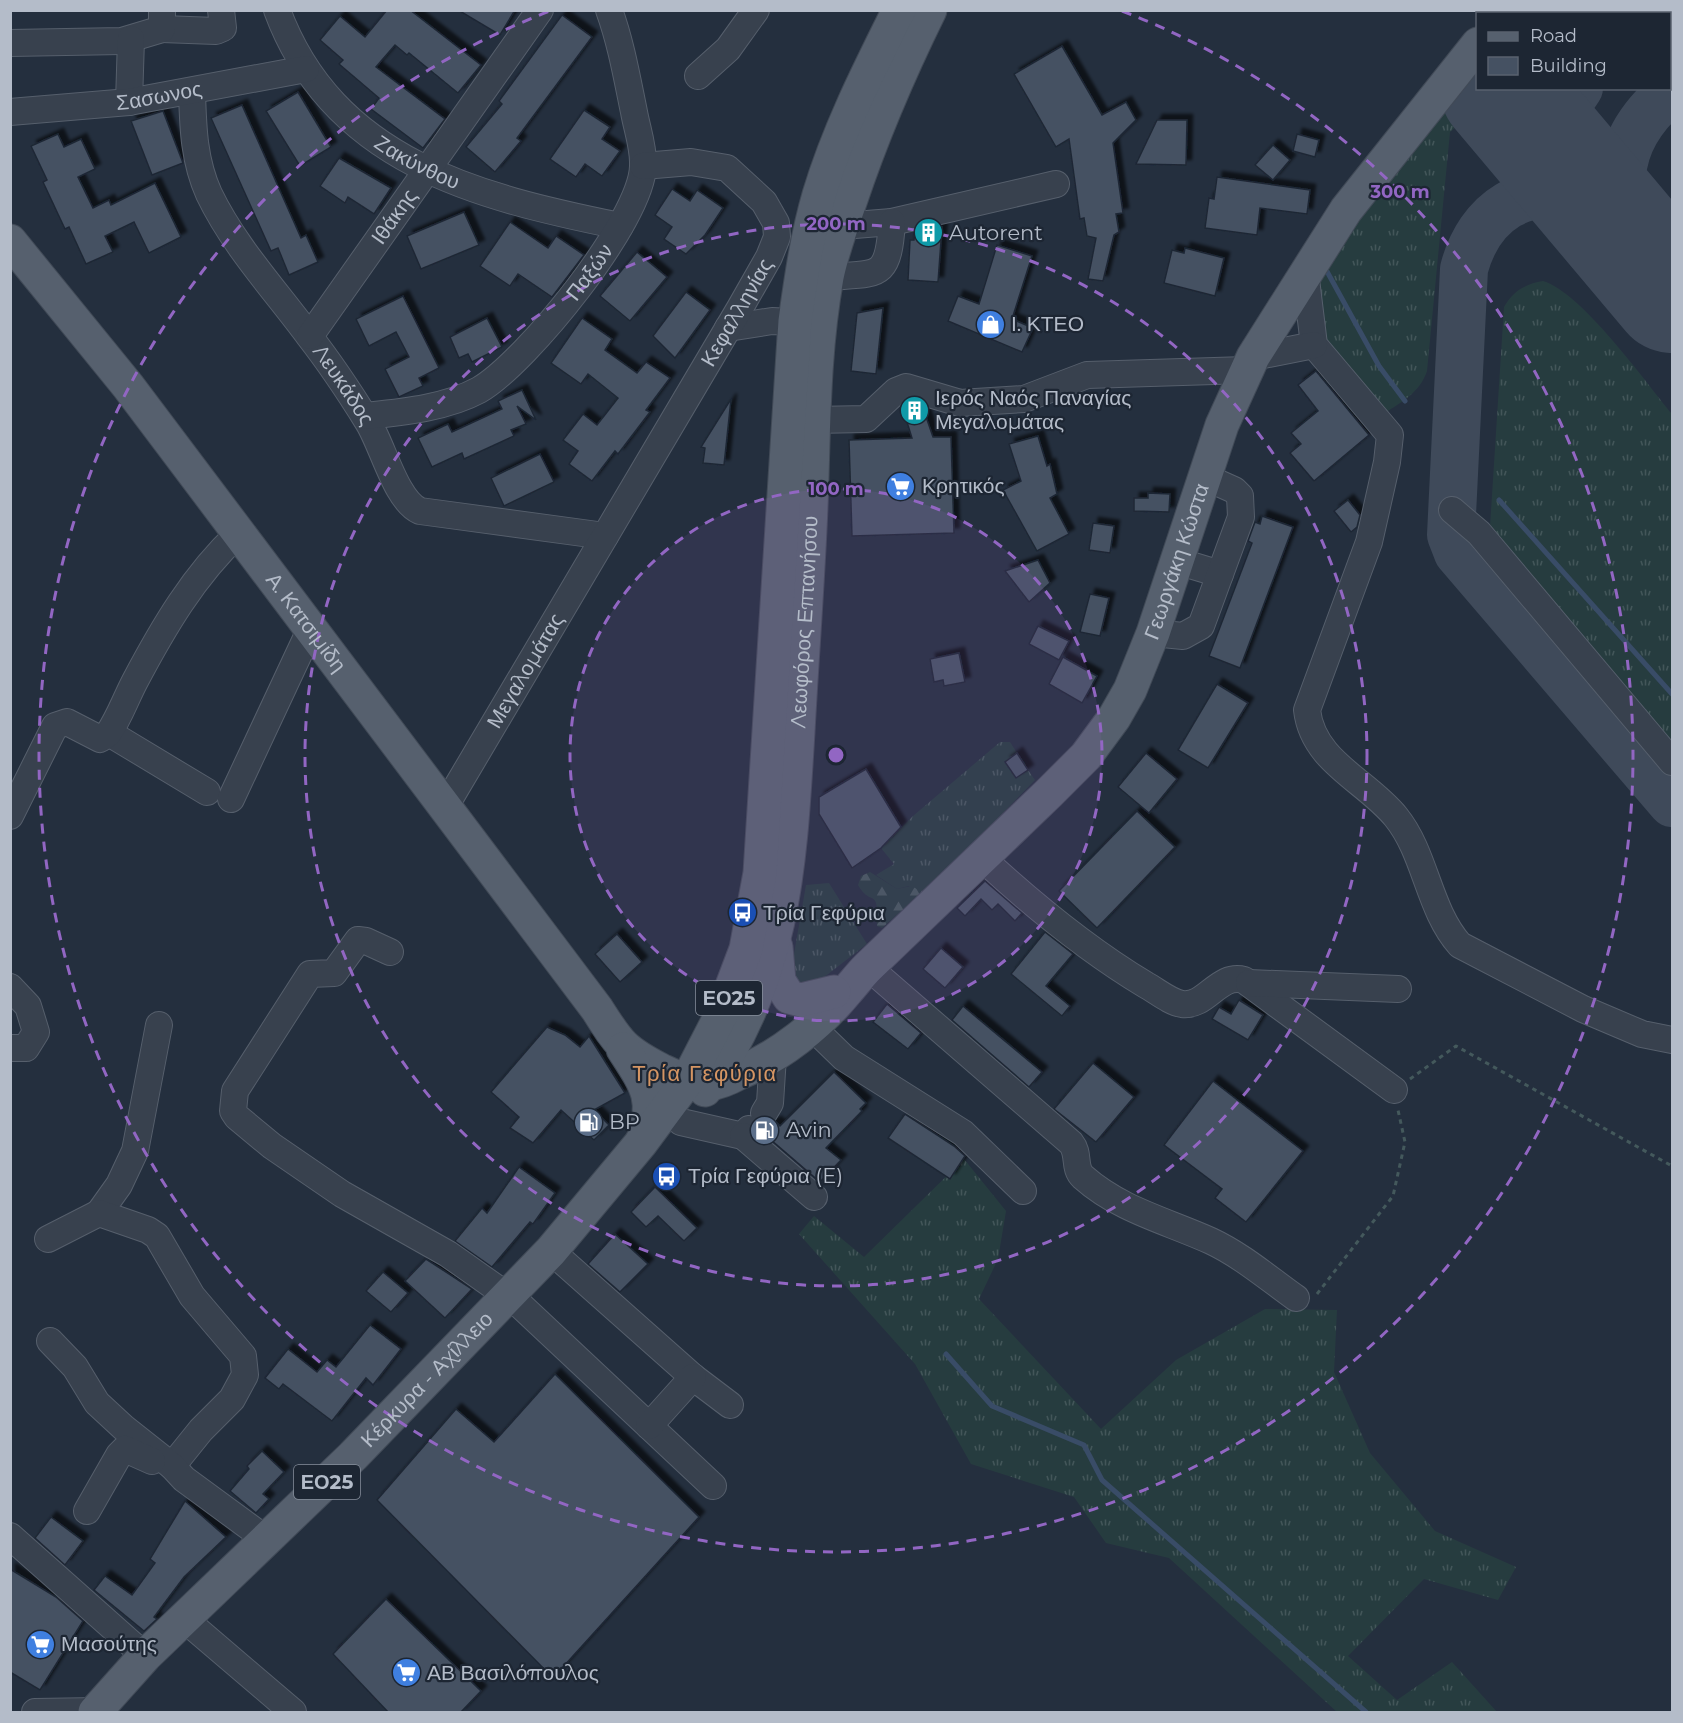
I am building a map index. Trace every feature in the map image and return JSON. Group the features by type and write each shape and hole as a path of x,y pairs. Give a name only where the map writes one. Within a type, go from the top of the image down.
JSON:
{"main road":[{"name":"Λεωφόρος Επτανήσου","path":"702,1062 754,1006 777,934 793,822 813,420 807,242 828,166 850,111 899,10"},
{"name":"Λεωφόρος Επτανήσου","path":"702,1062 733,988 746,949 760,873 808,323 827,277 842,226 885,107 930,10"},
{"name":"Γεωργάκη Κώστα","path":"702,1062 764,1044 800,1020 853,978 983,859 1086,756 1114,718 1130,690 1153,633 1233,397 1250,364 1305,271 1354,200 1476,46"},
{"name":"Γεωργάκη Κώστα","path":"1434,99 1476,61"},
{"name":"Α. Κατσιμίδη","path":"10,241 128,386 238,534 446,805 597,1008 617,1041 633,1055 702,1062"},
{"path":"777,934 776,969 785,994 801,1000 853,978"},
{"name":"Γεωργάκη Κώστα","path":"702,1062 734,1076 773,1056 811,1026 847,992 853,978"},
{"name":"Α. Κατσιμίδη","path":"597,1008 642,1040 702,1062"},
{"path":"617,1041 648,1090 651,1112 641,1143"},
{"name":"Κέρκυρα - Αχίλλειο","path":"552,1250 595,1216 681,1122 702,1062"},
{"name":"Κέρκυρα - Αχίλλειο","path":"96,1712 145,1656 353,1456 552,1250 641,1143 702,1062"}],"street":[{"path":"10,43 122,41 131,39 162,20 216,31 223,28 221,10"},
{"name":"Ζακύνθου","path":"277,10 294,50 306,69 345,117 383,146 428,171 507,200 620,226"},
{"name":"Ιθάκης","path":"310,336 540,10"},
{"name":"Παξών","path":"365,416 430,406 464,397 488,383 539,335 584,279 620,226 638,191 644,166 627,76 609,10"},
{"path":"698,76 728,49 756,10"},
{"path":"129,102 131,39"},
{"name":"Σασωνος","path":"10,112 129,102 306,69"},
{"name":"Λευκάδος","path":"192,92 195,155 210,196 257,269 310,336 365,416 381,443 403,498 412,507 605,536"},
{"name":"Κεφαλληνίας","path":"605,536 769,257 777,237 776,223 764,202 727,168 691,162 644,166"},
{"path":"842,226 892,222 1056,184"},
{"path":"827,277 867,274 880,270 890,252 892,222"},
{"path":"1305,271 1314,345 1390,435 1387,462 1368,542 1307,710 1314,737 1327,756 1374,795 1398,820 1446,927 1460,945 1583,1010 1642,1034 1672,1040"},
{"path":"728,328 752,322 808,323"},
{"path":"813,420 866,419 896,391 906,387 960,403 999,393 1024,399 1087,375 1250,364 1314,345"},
{"path":"1153,633 1184,636 1201,626 1241,517 1242,504 1234,490 1205,477"},
{"path":"1452,510 1491,547 1672,762"},
{"path":"10,816 59,723 68,722 94,738 105,737 109,733 136,678 184,597 218,553 238,534"},
{"name":"Μεγαλομάτας","path":"446,805 605,536"},
{"path":"1177,561 1220,574"},
{"path":"231,799 311,628"},
{"path":"109,733 207,792"},
{"path":"983,859 1045,915 1071,935 1105,960 1175,1002 1193,1003 1232,979 1249,983 1398,989"},
{"path":"390,952 366,941 358,940 334,973 310,974 235,1091 233,1111 245,1125 300,1165 366,1208 448,1254 508,1296 546,1327 713,1486"},
{"path":"853,978 1071,1143 1077,1153 1077,1168 1083,1177 1130,1208 1212,1242 1296,1298"},
{"path":"1249,983 1394,1090"},
{"path":"10,987 28,1006 36,1032 26,1048 10,1048"},
{"path":"48,1239 99,1213 123,1177 135,1151 159,1025"},
{"path":"811,1026 844,1058 963,1133 1023,1191"},
{"path":"752,1126 770,1103 773,1056"},
{"path":"681,1122 752,1126 814,1197"},
{"path":"99,1213 148,1230 157,1236 192,1296 243,1356 245,1375 232,1399 201,1430 178,1473"},
{"path":"552,1250 693,1377 730,1405"},
{"path":"50,1341 75,1367 97,1403 143,1445 267,1540"},
{"path":"649,1426 693,1377"},
{"path":"87,1511 119,1455 125,1449 178,1473"},
{"path":"10,1536 145,1656"},
{"path":"183,1618 293,1713"},
{"path":"35,1713 96,1712"}],"path":[{"path":"1296,1298 1314,1297 1393,1196 1405,1142 1394,1090 1456,1046 1672,1166"}],"green space":[{"path":"1544,10 1672,11 1672,31 1671,12 1542,12"},
{"path":"1476,74 1476,90 1500,90 1450,132 1427,371 1415,390 1385,413 1322,339 1315,270 1427,122"},
{"path":"1543,281 1559,289 1594,319 1672,414 1672,746 1490,527 1504,307 1520,289"},
{"path":"1000,742 1010,742 1017,753 1005,762 1016,778 1028,770 1035,780 920,898 909,886 897,889 876,875 894,864 881,848 913,816"},
{"path":"870,872 897,889 911,886 921,891 921,894 882,928 877,926 875,901 858,885 861,876"},
{"path":"829,883 867,944 823,978 803,989 791,971 806,885"},
{"path":"964,1159 1006,1211 998,1259 979,1299 1101,1429 1176,1360 1265,1309 1337,1310 1334,1372 1370,1453 1435,1531 1516,1567 1498,1600 1424,1579 1348,1656 1397,1700 1452,1662 1497,1712 1337,1712 1169,1558 1106,1543 1074,1497 971,1464 915,1364 799,1234 814,1216 864,1257"}],"building":[{"path":"387,10 410,10 481,65 458,93 409,53 407,55 395,45 376,67 445,119 423,148 371,109 379,98 339,64 343,60 320,40 340,16 365,37"},
{"path":"458,10 515,10 500,35"},
{"path":"562,15 592,37 517,138 521,141 495,172 466,147 502,104 499,101"},
{"path":"1062,46 1102,115 1126,102 1136,120 1113,143 1123,213 1116,214 1119,232 1114,235 1103,281 1088,279 1096,238 1087,236 1084,218 1080,219 1069,139 1056,147 1014,74"},
{"path":"298,92 331,147 300,166 266,111"},
{"path":"242,105 301,238 306,235 318,262 289,275 278,248 271,251 211,118"},
{"path":"584,110 610,127 602,139 620,151 602,176 585,164 576,177 550,159"},
{"path":"163,111 183,163 152,175 131,121"},
{"path":"1157,120 1187,120 1186,165 1136,164"},
{"path":"58,134 64,147 81,139 95,169 78,177 93,208 109,200 111,205 155,183 181,237 149,253 134,222 105,236 113,252 86,264 69,227 65,229 43,182 47,180 31,146"},
{"path":"1297,134 1319,140 1315,157 1293,151"},
{"path":"1273,145 1290,160 1273,180 1255,165"},
{"path":"339,158 391,188 374,214 348,197 345,203 320,186"},
{"path":"1217,177 1310,190 1307,214 1260,208 1257,235 1205,228 1209,198 1214,199"},
{"path":"672,189 690,201 697,190 723,208 705,235 686,254 664,239 672,227 655,215"},
{"path":"464,212 479,245 421,269 407,236"},
{"path":"510,222 548,248 556,236 584,255 552,297 518,274 510,286 480,266"},
{"path":"942,227 938,282 908,280 910,240 914,240 915,232"},
{"path":"997,245 1032,256 1012,319 1033,328 1022,352 948,321 958,296 979,304"},
{"path":"1185,248 1224,258 1215,296 1164,283 1172,250 1184,253"},
{"path":"637,252 667,277 630,321 600,296"},
{"path":"686,292 710,310 675,358 653,336"},
{"path":"403,296 439,368 419,378 423,386 399,397 385,369 409,357 396,332 369,346 356,319"},
{"path":"883,308 876,374 851,371 857,313"},
{"path":"487,318 502,347 472,362 468,354 459,358 450,337"},
{"path":"582,318 612,339 605,350 637,373 646,362 670,378 646,410 650,412 618,454 615,451 592,481 569,464 578,451 563,440 583,414 597,425 618,398 588,374 581,384 551,363"},
{"path":"1316,371 1369,435 1314,481 1290,453 1301,444 1291,433 1318,411 1298,385"},
{"path":"522,390 536,420 517,406 526,424 511,430 514,436 464,459 462,453 432,467 418,438 448,424 452,432 502,409 498,401"},
{"path":"731,399 724,465 703,463 705,448 701,447"},
{"name":"Κρητικός","path":"907,403 923,408 933,437 951,437 954,533 852,536 849,440 912,438 902,406"},
{"path":"1038,436 1047,466 1050,464 1057,494 1050,498 1069,534 1037,551 1003,490 1021,481 1009,444"},
{"path":"540,454 554,482 504,506 491,478"},
{"path":"1148,493 1170,494 1169,512 1134,511 1134,498 1148,498"},
{"path":"1348,500 1360,515 1357,527 1351,532 1334,511"},
{"path":"1262,516 1293,527 1240,668 1209,656 1252,543 1248,541 1255,522 1260,524"},
{"path":"1093,523 1114,526 1110,553 1089,550"},
{"path":"1038,560 1050,583 1029,602 1005,571"},
{"path":"1090,594 1109,598 1100,636 1080,632"},
{"path":"1038,626 1069,641 1059,660 1029,644"},
{"path":"959,653 965,682 944,686 943,680 934,682 930,659"},
{"path":"1063,657 1097,676 1082,703 1049,684"},
{"path":"1217,684 1248,703 1208,768 1178,750"},
{"path":"1017,753 1028,770 1016,778 1005,762"},
{"path":"1146,753 1177,779 1149,813 1118,787"},
{"path":"866,769 901,827 881,848 852,868 819,814 819,797"},
{"path":"1137,811 1175,847 1097,928 1059,891"},
{"path":"985,881 1022,913 1015,921 998,904 992,910 981,899 965,916 957,908"},
{"path":"1045,932 1073,954 1046,986 1070,1006 1062,1016 1011,974"},
{"path":"617,934 642,962 620,982 595,954"},
{"path":"941,948 963,967 945,988 923,969"},
{"path":"1239,1000 1263,1015 1248,1040 1212,1019 1219,1007 1231,1014"},
{"path":"887,1004 921,1033 908,1049 873,1022"},
{"path":"963,1006 1042,1072 1029,1087 952,1020"},
{"path":"547,1027 565,1035 580,1047 589,1036 625,1093 594,1110 609,1125 594,1140 561,1110 533,1143 510,1128 519,1117 491,1092"},
{"path":"1093,1063 1134,1097 1096,1142 1054,1109"},
{"path":"834,1072 866,1103 860,1109 862,1111 826,1148 841,1160 820,1182 763,1133 764,1128 776,1122 780,1126"},
{"path":"1213,1081 1303,1151 1246,1222 1215,1198 1222,1189 1164,1145"},
{"path":"905,1114 954,1146 965,1156 950,1179 888,1138"},
{"path":"519,1167 555,1193 533,1224 530,1222 492,1267 455,1241 482,1208 487,1213"},
{"path":"655,1187 697,1228 684,1241 658,1216 646,1227 631,1212"},
{"path":"615,1234 648,1264 620,1292 588,1264"},
{"path":"426,1259 472,1289 445,1318 405,1281"},
{"path":"383,1272 408,1293 391,1312 366,1291"},
{"path":"370,1325 401,1349 373,1385 366,1378 332,1421 283,1384 279,1389 265,1378 288,1349 317,1372 327,1360 336,1367"},
{"path":"555,1374 699,1517 553,1678 377,1500 456,1409 494,1442"},
{"path":"262,1451 284,1472 263,1494 269,1499 256,1513 230,1491 249,1469 247,1466"},
{"path":"185,1501 226,1537 184,1577 154,1617 157,1619 144,1631 94,1590 105,1576 132,1595 155,1563 150,1559"},
{"path":"51,1517 83,1541 65,1565 35,1538"},
{"name":"Μασούτης","path":"10,1569 56,1597 83,1621 40,1690 10,1672"},
{"name":"ΑΒ Βασιλόπουλος","path":"386,1599 481,1691 460,1713 389,1713 333,1654"}],"waterway":[{"path":"1324,266 1379,366 1405,401"},
{"path":"1499,500 1672,694"},
{"path":"946,1354 992,1406 1084,1445 1102,1480 1366,1712"}],"taxiway":[{"path":"1575,94 1578,90"},
{"path":"1654,271 1639,246 1629,222 1623,199 1622,176 1626,153 1636,132 1651,111 1672,90"},
{"path":"1624,236 1601,214 1585,203 1563,196 1543,195 1525,198 1508,205 1493,216 1481,231 1464,269 1451,535 1458,553 1672,803"}],"runway":[{"path":"1501,90 1672,293"}],"place":[{"name":"Autorent","path":"928,233"},
{"name":"Ι. ΚΤΕΟ","path":"990,324"},
{"name":"Ιερός Ναός Παναγίας Μεγαλομάτας","path":"914,410"},
{"name":"Κρητικός","path":"901,486"},
{"name":"Τρία Γεφύρια","path":"742,913"},
{"name":"BP","path":"588,1122"},
{"name":"Avin","path":"765,1130"},
{"name":"Τρία Γεφύρια (E)","path":"667,1176"},
{"name":"Μασούτης","path":"40,1644"},
{"name":"ΑΒ Βασιλόπουλος","path":"406,1673"}],"district":[{"name":"Τρία Γεφύρια","path":"705,1073"}]}
